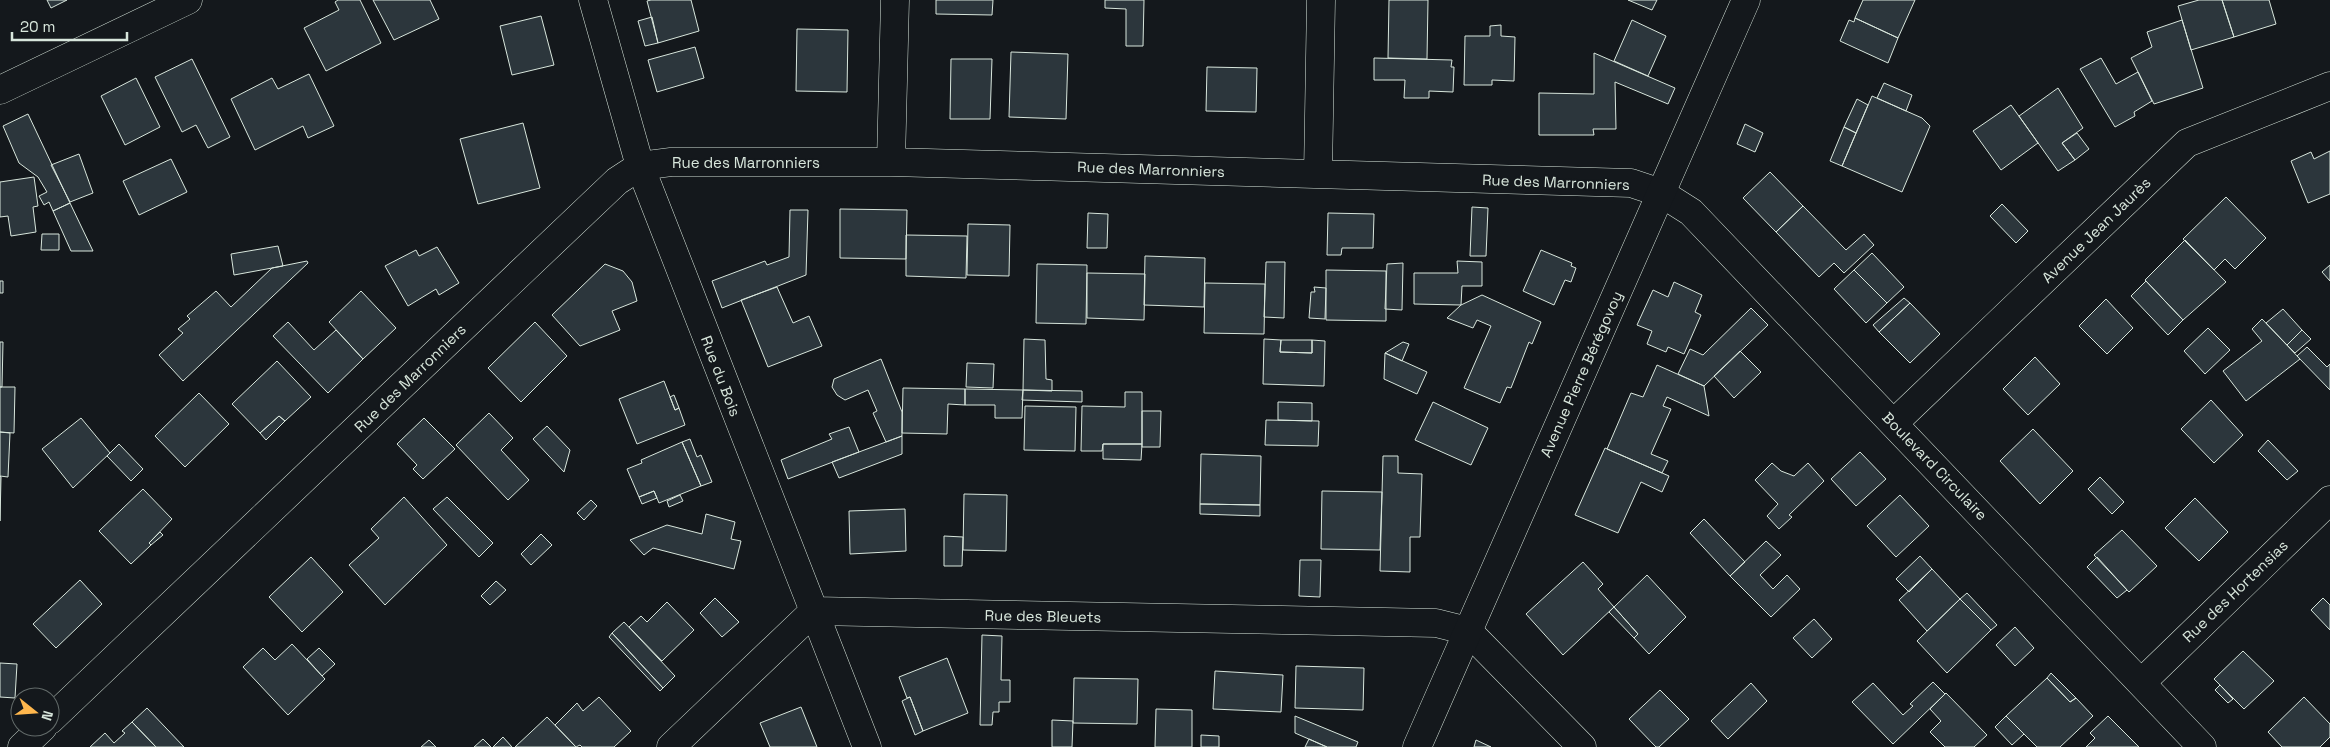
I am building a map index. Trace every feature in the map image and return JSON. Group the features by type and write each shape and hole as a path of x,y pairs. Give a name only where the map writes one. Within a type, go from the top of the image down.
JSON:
{"street":[{"path":"0,90 188,0"},
{"name":"Rue du Bois","path":"593,0 640,166 867,747"},
{"path":"892,162 895,0"},
{"path":"1318,174 1321,0"},
{"name":"Avenue Pierre Bérégovoy","path":"1416,747 1746,0"},
{"name":"Avenue Jean Jaurès","path":"1894,423 2188,143 2330,86"},
{"name":"Rue des Marronniers","path":"60,710 617,181 640,166 671,162 892,162 1632,183 1661,193"},
{"name":"Boulevard Circulaire","path":"1661,193 1691,212 2202,747"},
{"name":"Rue des Hortensias","path":"2141,683 2330,500"},
{"path":"672,747 814,611"},
{"name":"Rue des Bleuets","path":"814,611 1436,623 1468,631"},
{"path":"1468,631 1582,747"},
{"path":"22,747 32,737"}],"building":[{"path":"47,0 67,0 51,8"},
{"path":"338,0 360,0 381,43 326,71 304,28 339,10 335,2"},
{"path":"373,0 430,0 439,19 394,40"},
{"path":"691,0 699,31 658,43 647,1"},
{"path":"936,0 993,0 992,15 936,14"},
{"path":"1105,0 1144,0 1143,46 1126,46 1126,9 1105,8"},
{"path":"1389,0 1428,0 1427,59 1388,58"},
{"path":"1628,0 1657,0 1652,10"},
{"path":"1863,0 1915,0 1898,38 1855,18"},
{"path":"2199,0 2222,0 2234,37 2191,50 2178,6"},
{"path":"2222,0 2269,0 2276,24 2234,37"},
{"path":"541,16 554,65 512,75 500,26"},
{"path":"652,17 658,43 645,46 638,21"},
{"path":"1855,18 1898,38 1888,63 1840,41 1849,20 1854,22"},
{"path":"1632,20 1666,36 1648,76 1614,61"},
{"path":"2182,20 2203,88 2154,104 2131,58 2152,47 2147,32"},
{"path":"1501,25 1501,36 1515,37 1514,81 1492,80 1492,85 1464,85 1465,36 1490,36 1490,26"},
{"path":"797,29 848,30 847,92 796,91"},
{"path":"695,47 704,78 657,92 648,60"},
{"path":"1011,52 1068,54 1066,119 1009,117"},
{"path":"1594,53 1675,88 1668,104 1615,82 1616,129 1593,129 1594,135 1539,135 1539,93 1594,94"},
{"path":"1374,58 1452,60 1451,67 1454,67 1453,92 1429,91 1429,98 1404,98 1405,80 1374,80"},
{"path":"2101,58 2116,84 2138,72 2152,101 2134,112 2135,116 2115,127 2080,69"},
{"path":"192,59 230,137 208,148 196,125 182,132 155,77"},
{"path":"951,59 992,59 990,119 950,119"},
{"path":"1207,67 1257,68 1256,112 1206,111"},
{"path":"309,74 334,126 308,138 303,126 255,150 231,99 272,78 278,89"},
{"path":"136,78 160,127 125,145 101,96"},
{"path":"1884,83 1912,95 1906,111 1877,98"},
{"path":"2058,88 2083,128 2062,143 2075,160 2058,171 2019,116"},
{"path":"1872,96 1922,118 1930,126 1902,192 1842,166"},
{"path":"1857,99 1868,105 1856,133 1844,127"},
{"path":"2011,105 2038,143 2001,170 1973,131"},
{"path":"28,114 70,203 53,211 49,202 44,205 39,196 47,192 38,177 19,163 3,126"},
{"path":"523,123 540,188 478,204 460,139"},
{"path":"1745,124 1763,133 1755,152 1737,144"},
{"path":"1844,127 1856,133 1842,166 1830,161"},
{"path":"2077,133 2089,149 2075,160 2062,143"},
{"path":"2330,151 2330,194 2308,203 2291,161 2311,152 2314,159"},
{"path":"79,154 93,193 70,202 51,165"},
{"path":"171,159 187,192 139,215 123,181"},
{"path":"1770,172 1803,206 1776,232 1743,198"},
{"path":"34,177 38,206 33,207 36,232 11,236 8,216 0,217 0,182"},
{"path":"2226,197 2266,238 2235,269 2225,259 2214,270 2183,239"},
{"path":"70,203 93,251 71,251 53,211"},
{"path":"2002,204 2028,231 2016,243 1990,216"},
{"path":"1803,206 1846,250 1864,234 1874,245 1844,273 1834,263 1819,277 1776,232"},
{"path":"1472,207 1488,208 1486,256 1470,256"},
{"path":"840,209 907,210 906,259 840,258"},
{"path":"790,210 808,210 806,275 722,308 712,281 765,261 767,265 789,257"},
{"path":"1088,213 1108,214 1107,248 1087,248"},
{"path":"1328,213 1374,214 1373,248 1342,248 1341,255 1327,255"},
{"path":"968,224 1010,225 1009,276 967,275"},
{"path":"42,234 59,234 59,250 41,250"},
{"path":"906,235 967,236 966,278 906,276"},
{"path":"2185,240 2226,282 2183,320 2145,280"},
{"path":"278,246 283,266 234,275 231,254"},
{"path":"437,247 459,283 439,295 436,289 408,306 385,266 416,250 419,256"},
{"path":"1541,250 1572,263 1571,266 1576,268 1571,282 1565,280 1554,305 1523,291"},
{"path":"1872,253 1904,287 1887,303 1854,270"},
{"path":"1145,256 1205,258 1204,307 1144,305"},
{"path":"307,261 308,263 183,381 159,355 183,333 178,329 190,319 187,316 216,291 231,307 272,268"},
{"path":"1457,261 1482,262 1482,286 1462,286 1461,305 1414,304 1414,273 1458,273"},
{"path":"1266,262 1285,262 1284,318 1264,317"},
{"path":"1403,263 1402,310 1385,309 1387,264"},
{"path":"605,264 623,271 632,282 637,301 612,311 620,330 580,346 552,315"},
{"path":"1037,264 1087,265 1086,324 1036,323"},
{"path":"2330,265 2330,281 2322,272"},
{"path":"1326,270 1386,271 1386,321 1326,320"},
{"path":"1854,270 1887,303 1866,323 1834,289"},
{"path":"1087,273 1145,274 1144,320 1087,318"},
{"path":"0,281 3,281 3,293 0,293"},
{"path":"2146,281 2183,320 2168,335 2131,296"},
{"path":"1674,282 1702,295 1695,312 1701,315 1684,354 1668,347 1666,352 1647,344 1652,331 1637,325 1653,290 1668,297"},
{"path":"1205,283 1265,284 1264,334 1204,333"},
{"path":"777,287 793,323 809,316 822,346 768,367 741,300"},
{"path":"1314,287 1326,288 1325,319 1309,318 1311,292 1315,292"},
{"path":"361,291 396,328 363,359 329,322"},
{"path":"1482,295 1541,322 1532,344 1529,342 1511,388 1507,387 1500,403 1464,388 1491,326 1477,320 1473,328 1447,318 1461,305"},
{"path":"1904,298 1910,303 1879,332 1873,325"},
{"path":"2106,299 2133,328 2107,354 2079,326"},
{"path":"1910,303 1940,334 1910,363 1879,332"},
{"path":"1751,308 1768,325 1704,386 1678,374 1690,349 1703,355"},
{"path":"2283,309 2302,330 2287,345 2266,323"},
{"path":"2262,319 2300,359 2246,401 2223,371 2262,341 2252,329"},
{"path":"288,322 314,350 336,330 363,359 328,393 273,336"},
{"path":"535,322 567,356 521,402 488,368"},
{"path":"2208,328 2230,350 2205,374 2184,351"},
{"path":"2302,330 2311,339 2295,353 2287,345"},
{"path":"1024,339 1045,340 1046,379 1052,380 1052,391 1023,390"},
{"path":"1264,339 1281,340 1280,352 1312,353 1312,340 1325,341 1324,386 1263,384"},
{"path":"1281,340 1312,340 1312,353 1280,352"},
{"path":"0,342 3,342 2,387 0,387"},
{"path":"1403,342 1409,344 1402,361 1385,353"},
{"path":"2307,347 2327,367 2330,364 2330,390 2297,356"},
{"path":"1740,351 1761,372 1734,398 1714,376"},
{"path":"1385,353 1427,372 1417,394 1384,379"},
{"path":"2035,357 2060,384 2028,415 2003,389"},
{"path":"881,359 902,412 902,436 886,442 873,413 877,411 868,390 845,400 837,395 832,387 834,379"},
{"path":"277,361 311,397 285,421 279,416 260,433 232,404"},
{"path":"967,363 994,364 993,388 966,387"},
{"path":"1657,365 1704,386 1709,416 1667,397 1663,406 1671,409 1651,454 1668,461 1662,473 1607,449 1631,393 1643,397"},
{"path":"664,381 675,410 679,408 685,425 637,444 619,399"},
{"path":"0,387 15,387 14,433 0,432"},
{"path":"903,388 965,389 965,405 948,404 947,434 902,433"},
{"path":"965,389 1023,390 1022,418 995,418 995,405 965,405"},
{"path":"1023,390 1082,391 1082,402 1022,400"},
{"path":"1125,392 1142,392 1142,444 1103,444 1102,451 1081,451 1082,406 1125,407"},
{"path":"199,393 229,424 185,467 155,436"},
{"path":"674,395 679,408 675,410 670,397"},
{"path":"2211,400 2243,435 2214,463 2181,429"},
{"path":"1278,402 1312,403 1312,421 1278,420"},
{"path":"1433,402 1488,428 1471,465 1415,440"},
{"path":"1025,406 1076,407 1075,451 1024,450"},
{"path":"1142,411 1161,411 1160,447 1142,447"},
{"path":"489,413 513,438 501,450 529,480 508,500 456,445"},
{"path":"279,416 285,421 266,440 260,433"},
{"path":"81,418 110,453 73,488 42,449"},
{"path":"424,418 455,449 423,479 413,469 417,465 397,444"},
{"path":"1266,420 1319,421 1318,446 1265,445"},
{"path":"547,426 570,450 564,472 533,439"},
{"path":"849,427 859,452 788,479 781,460 832,439 829,434"},
{"path":"2033,429 2073,471 2040,504 2000,461"},
{"path":"0,432 10,433 8,477 0,476"},
{"path":"902,436 902,454 839,478 832,462"},
{"path":"690,439 697,457 701,455 712,482 701,486 682,442"},
{"path":"2268,440 2298,471 2287,480 2258,451"},
{"path":"682,442 701,486 659,503 654,491 639,497 627,469 642,463 641,460"},
{"path":"119,444 143,469 131,481 107,456"},
{"path":"1103,444 1142,444 1141,460 1103,459"},
{"path":"1605,448 1669,476 1662,492 1641,482 1618,533 1575,515"},
{"path":"1860,452 1886,479 1856,506 1831,479"},
{"path":"1201,454 1261,456 1260,505 1200,504"},
{"path":"1383,456 1398,456 1398,473 1422,474 1420,537 1410,537 1410,572 1380,571"},
{"path":"1772,463 1781,471 1794,476 1808,463 1824,481 1789,515 1792,517 1779,529 1767,516 1778,504 1755,480"},
{"path":"0,476 1,477 0,521"},
{"path":"2100,477 2124,502 2112,514 2088,489"},
{"path":"143,489 172,519 149,543 151,545 131,564 99,531"},
{"path":"654,491 657,498 642,504 639,497"},
{"path":"1322,491 1382,492 1380,550 1321,549"},
{"path":"964,494 1007,495 1006,551 963,550"},
{"path":"680,495 683,501 669,507 667,501"},
{"path":"1900,495 1929,526 1896,557 1867,526"},
{"path":"404,497 447,545 385,605 349,565 379,538 371,529"},
{"path":"447,497 493,543 479,557 433,509"},
{"path":"2195,498 2228,532 2199,561 2165,528"},
{"path":"591,500 597,506 584,520 577,513"},
{"path":"1200,504 1260,505 1260,516 1200,514"},
{"path":"905,509 906,551 850,554 849,511"},
{"path":"706,514 735,522 731,539 741,541 734,569 653,548 644,555 630,540 667,525 702,534"},
{"path":"1704,519 1745,562 1730,576 1690,533"},
{"path":"2122,530 2157,566 2129,592 2094,555"},
{"path":"160,532 163,535 151,545 149,543"},
{"path":"541,534 552,545 531,565 521,554"},
{"path":"944,536 963,537 962,566 944,566"},
{"path":"1766,541 1781,555 1760,575 1773,589 1787,575 1800,589 1771,617 1730,576"},
{"path":"1920,556 1932,569 1909,592 1896,579"},
{"path":"311,557 343,592 302,632 269,597"},
{"path":"2097,557 2127,590 2117,598 2087,567"},
{"path":"1300,560 1321,560 1320,597 1299,596"},
{"path":"1583,562 1603,584 1598,589 1614,607 1563,655 1526,614"},
{"path":"1932,569 1960,599 1927,631 1899,600"},
{"path":"1647,575 1686,617 1649,654 1634,638 1638,634 1614,607"},
{"path":"80,580 102,604 56,648 33,624"},
{"path":"496,581 506,590 490,605 481,596"},
{"path":"1967,593 1997,625 1991,630 1960,599"},
{"path":"715,598 739,622 722,637 700,613"},
{"path":"2323,598 2330,605 2330,630 2311,610"},
{"path":"1960,599 1991,630 1947,673 1917,641"},
{"path":"667,602 694,630 662,661 629,627 641,616 647,622"},
{"path":"1614,607 1638,634 1634,638 1609,612"},
{"path":"1814,619 1832,639 1812,658 1793,638"},
{"path":"624,622 675,676 663,688 612,633"},
{"path":"2015,627 2034,648 2015,666 1996,645"},
{"path":"612,633 663,688 660,691 609,637"},
{"path":"982,635 1002,636 1001,680 1010,680 1010,702 999,702 999,712 993,712 992,725 980,725"},
{"path":"292,644 325,679 288,715 243,667 263,648 275,660"},
{"path":"319,648 335,664 322,676 307,659"},
{"path":"2243,651 2274,681 2244,709 2214,679"},
{"path":"947,658 968,713 923,731 910,697 907,698 899,677"},
{"path":"0,663 17,664 16,687 10,687 10,698 0,697"},
{"path":"1296,666 1364,668 1363,710 1295,708"},
{"path":"1215,671 1283,675 1281,712 1213,709"},
{"path":"2051,673 2076,698 2070,702 2047,678"},
{"path":"1074,678 1138,679 1137,724 1073,723"},
{"path":"2047,678 2070,702 2076,698 2093,716 2060,747 2037,747 2006,716"},
{"path":"1933,682 1945,694 1893,744 1852,702 1873,683 1903,715 1913,706 1910,704"},
{"path":"1751,683 1767,701 1728,739 1711,721"},
{"path":"2220,685 2233,699 2228,703 2215,690"},
{"path":"1660,690 1689,719 1659,747 1656,747 1629,719"},
{"path":"1946,693 1987,735 1974,747 1945,747 1930,732 1941,721 1930,709"},
{"path":"599,697 631,731 614,747 582,747 580,745 576,747 555,725 577,703 583,711"},
{"path":"910,697 923,731 915,735 902,701"},
{"path":"2304,697 2330,724 2330,737 2320,747 2282,747 2268,732"},
{"path":"801,707 817,747 770,747 760,723"},
{"path":"147,708 184,747 156,747 132,722"},
{"path":"1156,709 1192,710 1192,747 1155,747"},
{"path":"1295,716 1358,742 1356,747 1327,747 1295,733"},
{"path":"2006,716 2024,734 2012,745 1995,727"},
{"path":"2108,716 2139,747 2086,747 2095,738 2090,733"},
{"path":"547,717 576,747 515,747"},
{"path":"1052,720 1073,721 1072,747 1052,747"},
{"path":"132,722 156,747 90,747 105,733 114,743 125,733 122,731"},
{"path":"1201,735 1219,736 1219,747 1201,747"},
{"path":"503,737 512,747 493,747"},
{"path":"483,739 491,747 474,747"},
{"path":"1309,739 1327,747 1305,747"},
{"path":"429,740 436,747 421,747"},
{"path":"1476,740 1491,747 1474,747"}]}
